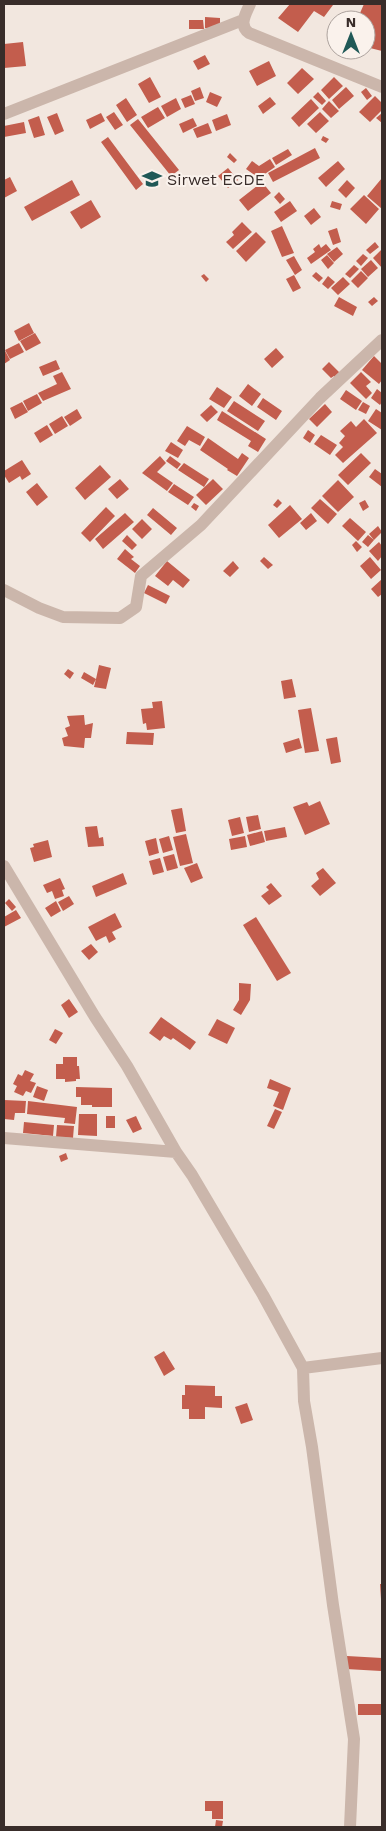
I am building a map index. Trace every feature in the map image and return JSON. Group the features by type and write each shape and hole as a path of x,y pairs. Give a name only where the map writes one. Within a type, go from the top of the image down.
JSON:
{"street":[{"path":"250,4 243,20 244,29 249,33 382,87"},
{"path":"4,114 243,20"},
{"path":"4,590 39,608 63,617 120,618 136,607 141,576 201,525 320,398 382,340"},
{"path":"4,866 94,1017 132,1075 176,1152 192,1175 263,1295 303,1368 304,1401 354,1739 350,1827"},
{"path":"4,1138 176,1152"},
{"path":"303,1368 382,1358"}],"building":[{"path":"290,4 333,5 329,10 326,10 324,17 314,11 298,32 278,18"},
{"path":"364,4 382,4 382,51 376,50 376,10 361,10"},
{"path":"205,17 220,18 220,28 205,28"},
{"path":"189,20 203,20 204,29 189,29"},
{"path":"23,42 26,66 4,68 4,44"},
{"path":"205,55 210,64 198,70 193,61"},
{"path":"269,61 276,76 257,86 249,71"},
{"path":"302,68 314,79 298,94 287,83"},
{"path":"150,77 161,97 149,103 138,84"},
{"path":"334,77 343,86 329,99 321,90"},
{"path":"200,87 204,98 195,101 191,91"},
{"path":"346,87 354,96 339,109 332,100"},
{"path":"366,88 372,96 367,100 361,92"},
{"path":"210,92 222,97 217,107 206,102"},
{"path":"318,92 326,101 322,105 313,97"},
{"path":"191,95 195,104 185,108 181,99"},
{"path":"375,96 382,103 382,110 370,122 359,112"},
{"path":"270,97 276,104 263,114 258,106"},
{"path":"126,98 137,115 127,122 116,105"},
{"path":"176,98 181,109 167,117 161,106"},
{"path":"311,99 319,108 299,127 291,118"},
{"path":"329,101 339,111 331,118 322,109"},
{"path":"158,107 165,118 148,128 141,117"},
{"path":"114,112 123,125 115,130 106,117"},
{"path":"320,112 329,121 316,133 307,124"},
{"path":"57,113 64,131 55,135 47,117"},
{"path":"101,113 105,121 90,129 86,120"},
{"path":"382,113 382,123 376,118"},
{"path":"227,114 231,125 216,131 212,120"},
{"path":"39,116 45,135 34,138 28,120"},
{"path":"193,118 197,126 183,133 179,124"},
{"path":"138,119 179,170 171,176 130,125"},
{"path":"24,122 26,133 4,137 4,126"},
{"path":"208,123 212,133 197,138 193,129"},
{"path":"323,136 329,139 326,143 321,140"},
{"path":"108,137 143,184 136,190 101,142"},
{"path":"315,148 320,158 273,182 268,173"},
{"path":"288,149 292,155 276,165 272,158"},
{"path":"230,153 237,160 234,163 227,157"},
{"path":"270,159 275,167 259,178 246,169 252,161 259,166"},
{"path":"338,161 345,169 326,187 318,178"},
{"path":"228,168 238,180 228,188 218,176"},
{"path":"10,177 17,191 4,198 4,180"},
{"path":"382,178 382,209 367,196"},
{"path":"72,180 80,195 32,221 24,207"},
{"path":"347,180 355,188 346,198 338,190"},
{"path":"262,182 271,193 248,211 239,200"},
{"path":"279,192 285,199 280,204 274,197"},
{"path":"364,195 379,209 366,224 350,209"},
{"path":"91,200 101,217 81,229 70,212"},
{"path":"290,201 297,211 281,222 274,212"},
{"path":"332,201 342,204 340,210 330,207"},
{"path":"314,208 321,217 311,225 304,216"},
{"path":"242,222 252,232 233,249 226,242 234,235 232,232"},
{"path":"282,226 294,253 282,257 271,231"},
{"path":"337,228 341,242 333,245 328,231"},
{"path":"256,232 266,242 246,262 236,251"},
{"path":"375,242 379,247 370,254 366,250"},
{"path":"319,244 321,248 326,244 331,250 311,264 307,258 315,252 313,249"},
{"path":"337,247 343,254 334,262 327,254"},
{"path":"382,249 382,268 373,258"},
{"path":"363,254 368,258 361,266 356,261"},
{"path":"327,255 334,263 328,269 321,260"},
{"path":"294,256 302,270 295,275 286,260"},
{"path":"371,260 378,268 368,277 361,269"},
{"path":"354,265 359,269 350,278 345,274"},
{"path":"361,271 368,278 358,288 351,281"},
{"path":"316,272 323,278 319,282 312,276"},
{"path":"204,274 209,279 206,282 201,276"},
{"path":"294,275 301,288 293,292 286,279"},
{"path":"328,276 335,282 328,289 322,284"},
{"path":"343,277 350,284 338,295 331,288"},
{"path":"339,297 357,307 353,316 334,306"},
{"path":"374,297 378,301 372,306 368,302"},
{"path":"29,323 34,333 19,341 14,331"},
{"path":"35,333 41,343 26,351 20,341"},
{"path":"19,343 24,352 10,359 5,350"},
{"path":"276,348 284,357 272,368 264,359"},
{"path":"4,349 10,360 4,364"},
{"path":"374,356 382,364 382,380 379,384 362,370"},
{"path":"56,360 60,369 43,376 39,367"},
{"path":"329,362 341,374 336,379 334,376 331,378 322,369"},
{"path":"62,372 71,389 43,401 38,393 57,384 53,376"},
{"path":"361,372 371,382 366,386 372,393 366,399 350,383"},
{"path":"248,384 261,394 252,406 239,396"},
{"path":"217,387 232,397 224,408 209,399"},
{"path":"377,389 382,393 380,405 371,398"},
{"path":"346,390 362,401 356,410 340,399"},
{"path":"37,394 42,403 28,411 23,401"},
{"path":"263,398 282,411 276,420 257,407"},
{"path":"234,401 265,421 258,431 227,411"},
{"path":"22,402 28,412 15,419 10,408"},
{"path":"363,402 370,406 366,414 358,410"},
{"path":"325,404 332,412 317,427 309,419"},
{"path":"211,405 218,412 207,422 200,415"},
{"path":"77,409 82,418 70,426 64,417"},
{"path":"376,409 382,413 382,430 368,421"},
{"path":"222,411 266,439 258,452 248,446 251,441 217,420"},
{"path":"62,416 68,426 55,434 49,424"},
{"path":"364,419 377,433 343,463 335,455 343,447 339,443 345,436 340,431 351,421 356,427"},
{"path":"47,425 53,435 40,443 34,433"},
{"path":"187,426 205,437 200,446 189,440 185,446 177,441"},
{"path":"308,430 315,435 310,443 303,438"},
{"path":"321,435 337,445 330,455 314,444"},
{"path":"208,438 238,459 242,453 249,458 237,476 200,450"},
{"path":"171,442 183,450 178,458 165,451"},
{"path":"361,453 371,463 348,485 338,475"},
{"path":"160,456 166,463 157,472 173,483 167,491 142,473"},
{"path":"170,456 181,464 177,469 166,461"},
{"path":"22,460 31,474 22,480 20,476 9,483 4,475 4,471"},
{"path":"184,463 209,479 204,487 178,470"},
{"path":"100,465 111,477 85,500 75,488"},
{"path":"375,469 382,474 382,487 369,477"},
{"path":"120,479 129,489 117,499 108,489"},
{"path":"213,479 223,489 206,505 196,495"},
{"path":"338,480 354,497 338,512 322,496"},
{"path":"37,483 48,497 37,506 26,492"},
{"path":"174,484 194,497 188,505 168,492"},
{"path":"278,499 282,503 277,508 273,505"},
{"path":"320,499 337,514 328,524 311,508"},
{"path":"365,500 369,507 363,511 359,503"},
{"path":"194,503 199,506 196,511 191,507"},
{"path":"290,505 302,519 279,538 268,525"},
{"path":"106,507 115,516 90,542 81,533"},
{"path":"153,508 177,528 171,535 147,515"},
{"path":"125,513 134,522 103,549 95,539"},
{"path":"311,513 317,521 306,530 300,523"},
{"path":"350,518 366,532 358,541 342,526"},
{"path":"142,519 152,529 142,539 132,529"},
{"path":"378,526 382,532 374,540 369,534"},
{"path":"127,535 137,545 132,550 122,541"},
{"path":"368,535 374,540 368,547 362,542"},
{"path":"356,541 362,547 357,552 352,545"},
{"path":"379,542 382,546 382,556 378,561 369,551"},
{"path":"125,549 134,557 131,559 140,566 135,573 117,559"},
{"path":"264,557 273,565 268,569 260,561"},
{"path":"370,557 381,570 371,579 360,566"},
{"path":"167,561 190,580 183,588 173,580 168,586 155,576"},
{"path":"233,561 239,568 230,577 223,571"},
{"path":"382,579 382,594 378,597 371,589"},
{"path":"148,585 170,596 166,604 144,593"},
{"path":"99,665 111,668 106,689 94,687"},
{"path":"68,669 74,673 70,679 64,674"},
{"path":"84,672 96,679 93,685 81,678"},
{"path":"292,679 296,697 284,699 281,681"},
{"path":"162,701 165,728 147,730 146,723 143,724 141,709 153,708 152,702"},
{"path":"311,708 319,751 305,753 298,710"},
{"path":"84,715 85,725 93,723 91,738 85,738 84,748 64,746 62,738 68,736 65,728 70,726 67,716"},
{"path":"127,732 154,733 153,745 126,744"},
{"path":"337,737 341,762 331,764 326,739"},
{"path":"299,738 302,748 286,753 283,743"},
{"path":"320,801 330,824 305,835 293,807 307,802 309,806"},
{"path":"182,808 186,831 176,833 171,810"},
{"path":"258,815 261,829 249,832 246,817"},
{"path":"240,817 244,833 232,836 228,820"},
{"path":"97,826 99,838 103,837 104,846 88,847 85,827"},
{"path":"285,827 287,837 266,841 264,831"},
{"path":"262,831 265,842 250,846 247,835"},
{"path":"186,834 193,863 180,866 173,837"},
{"path":"169,836 173,850 163,853 159,839"},
{"path":"245,836 247,847 231,850 229,839"},
{"path":"156,838 159,853 149,856 145,841"},
{"path":"48,840 52,857 34,862 30,848 34,847 33,844"},
{"path":"174,854 178,868 167,871 163,857"},
{"path":"160,858 164,872 153,875 149,861"},
{"path":"197,863 203,878 191,883 184,868"},
{"path":"323,868 336,883 320,896 311,886 319,879 316,873"},
{"path":"123,873 127,884 96,897 92,886"},
{"path":"60,878 65,889 62,890 64,896 55,899 52,891 47,893 43,885"},
{"path":"271,883 282,896 269,905 261,896 269,890 266,887"},
{"path":"69,896 74,904 63,911 58,902"},
{"path":"9,899 16,907 12,911 5,903"},
{"path":"56,901 61,911 51,917 45,908"},
{"path":"16,910 21,918 4,927 4,917"},
{"path":"115,913 122,927 112,932 116,939 109,943 106,936 96,941 88,927"},
{"path":"256,917 291,973 277,981 243,925"},
{"path":"91,944 98,952 89,960 81,951"},
{"path":"239,983 251,984 250,1000 241,1015 233,1010 239,1000"},
{"path":"69,999 78,1012 69,1018 61,1005"},
{"path":"161,1017 196,1042 190,1050 173,1038 171,1040 164,1036 160,1041 149,1033"},
{"path":"217,1019 235,1028 227,1044 208,1035"},
{"path":"55,1029 63,1033 56,1044 49,1040"},
{"path":"63,1057 77,1057 80,1079 65,1082 65,1079 56,1079 56,1064 63,1064"},
{"path":"25,1070 34,1074 30,1081 36,1083 31,1093 26,1091 23,1096 14,1092 17,1086 13,1084 18,1074 22,1076"},
{"path":"270,1079 291,1088 283,1110 273,1106 279,1092 267,1088"},
{"path":"37,1086 48,1090 44,1101 33,1097"},
{"path":"76,1087 112,1088 112,1107 81,1105 81,1097 76,1097"},
{"path":"4,1100 26,1101 25,1113 15,1113 14,1120 4,1119"},
{"path":"28,1101 77,1107 75,1124 64,1123 65,1118 27,1114"},
{"path":"275,1109 282,1112 274,1129 267,1126"},
{"path":"79,1114 97,1114 97,1136 78,1135"},
{"path":"106,1116 115,1116 115,1128 106,1128"},
{"path":"136,1116 142,1129 133,1133 126,1120"},
{"path":"24,1122 54,1125 53,1136 23,1133"},
{"path":"57,1125 74,1126 73,1138 56,1137"},
{"path":"66,1153 68,1159 61,1162 59,1156"},
{"path":"164,1351 175,1369 164,1376 154,1357"},
{"path":"185,1385 215,1386 215,1396 222,1396 222,1408 205,1407 205,1419 189,1419 189,1409 182,1409 182,1395 185,1395"},
{"path":"247,1403 253,1420 241,1424 235,1407"},
{"path":"380,1584 382,1584 382,1599 381,1599"},
{"path":"347,1656 382,1658 381,1671 346,1669"},
{"path":"358,1704 382,1704 382,1715 358,1715"},
{"path":"205,1801 223,1801 223,1819 212,1819 212,1811 205,1811"},
{"path":"216,1820 223,1821 222,1827 215,1827"}],"place":[{"name":"Sirwet ECDE","path":"152,179"}]}
